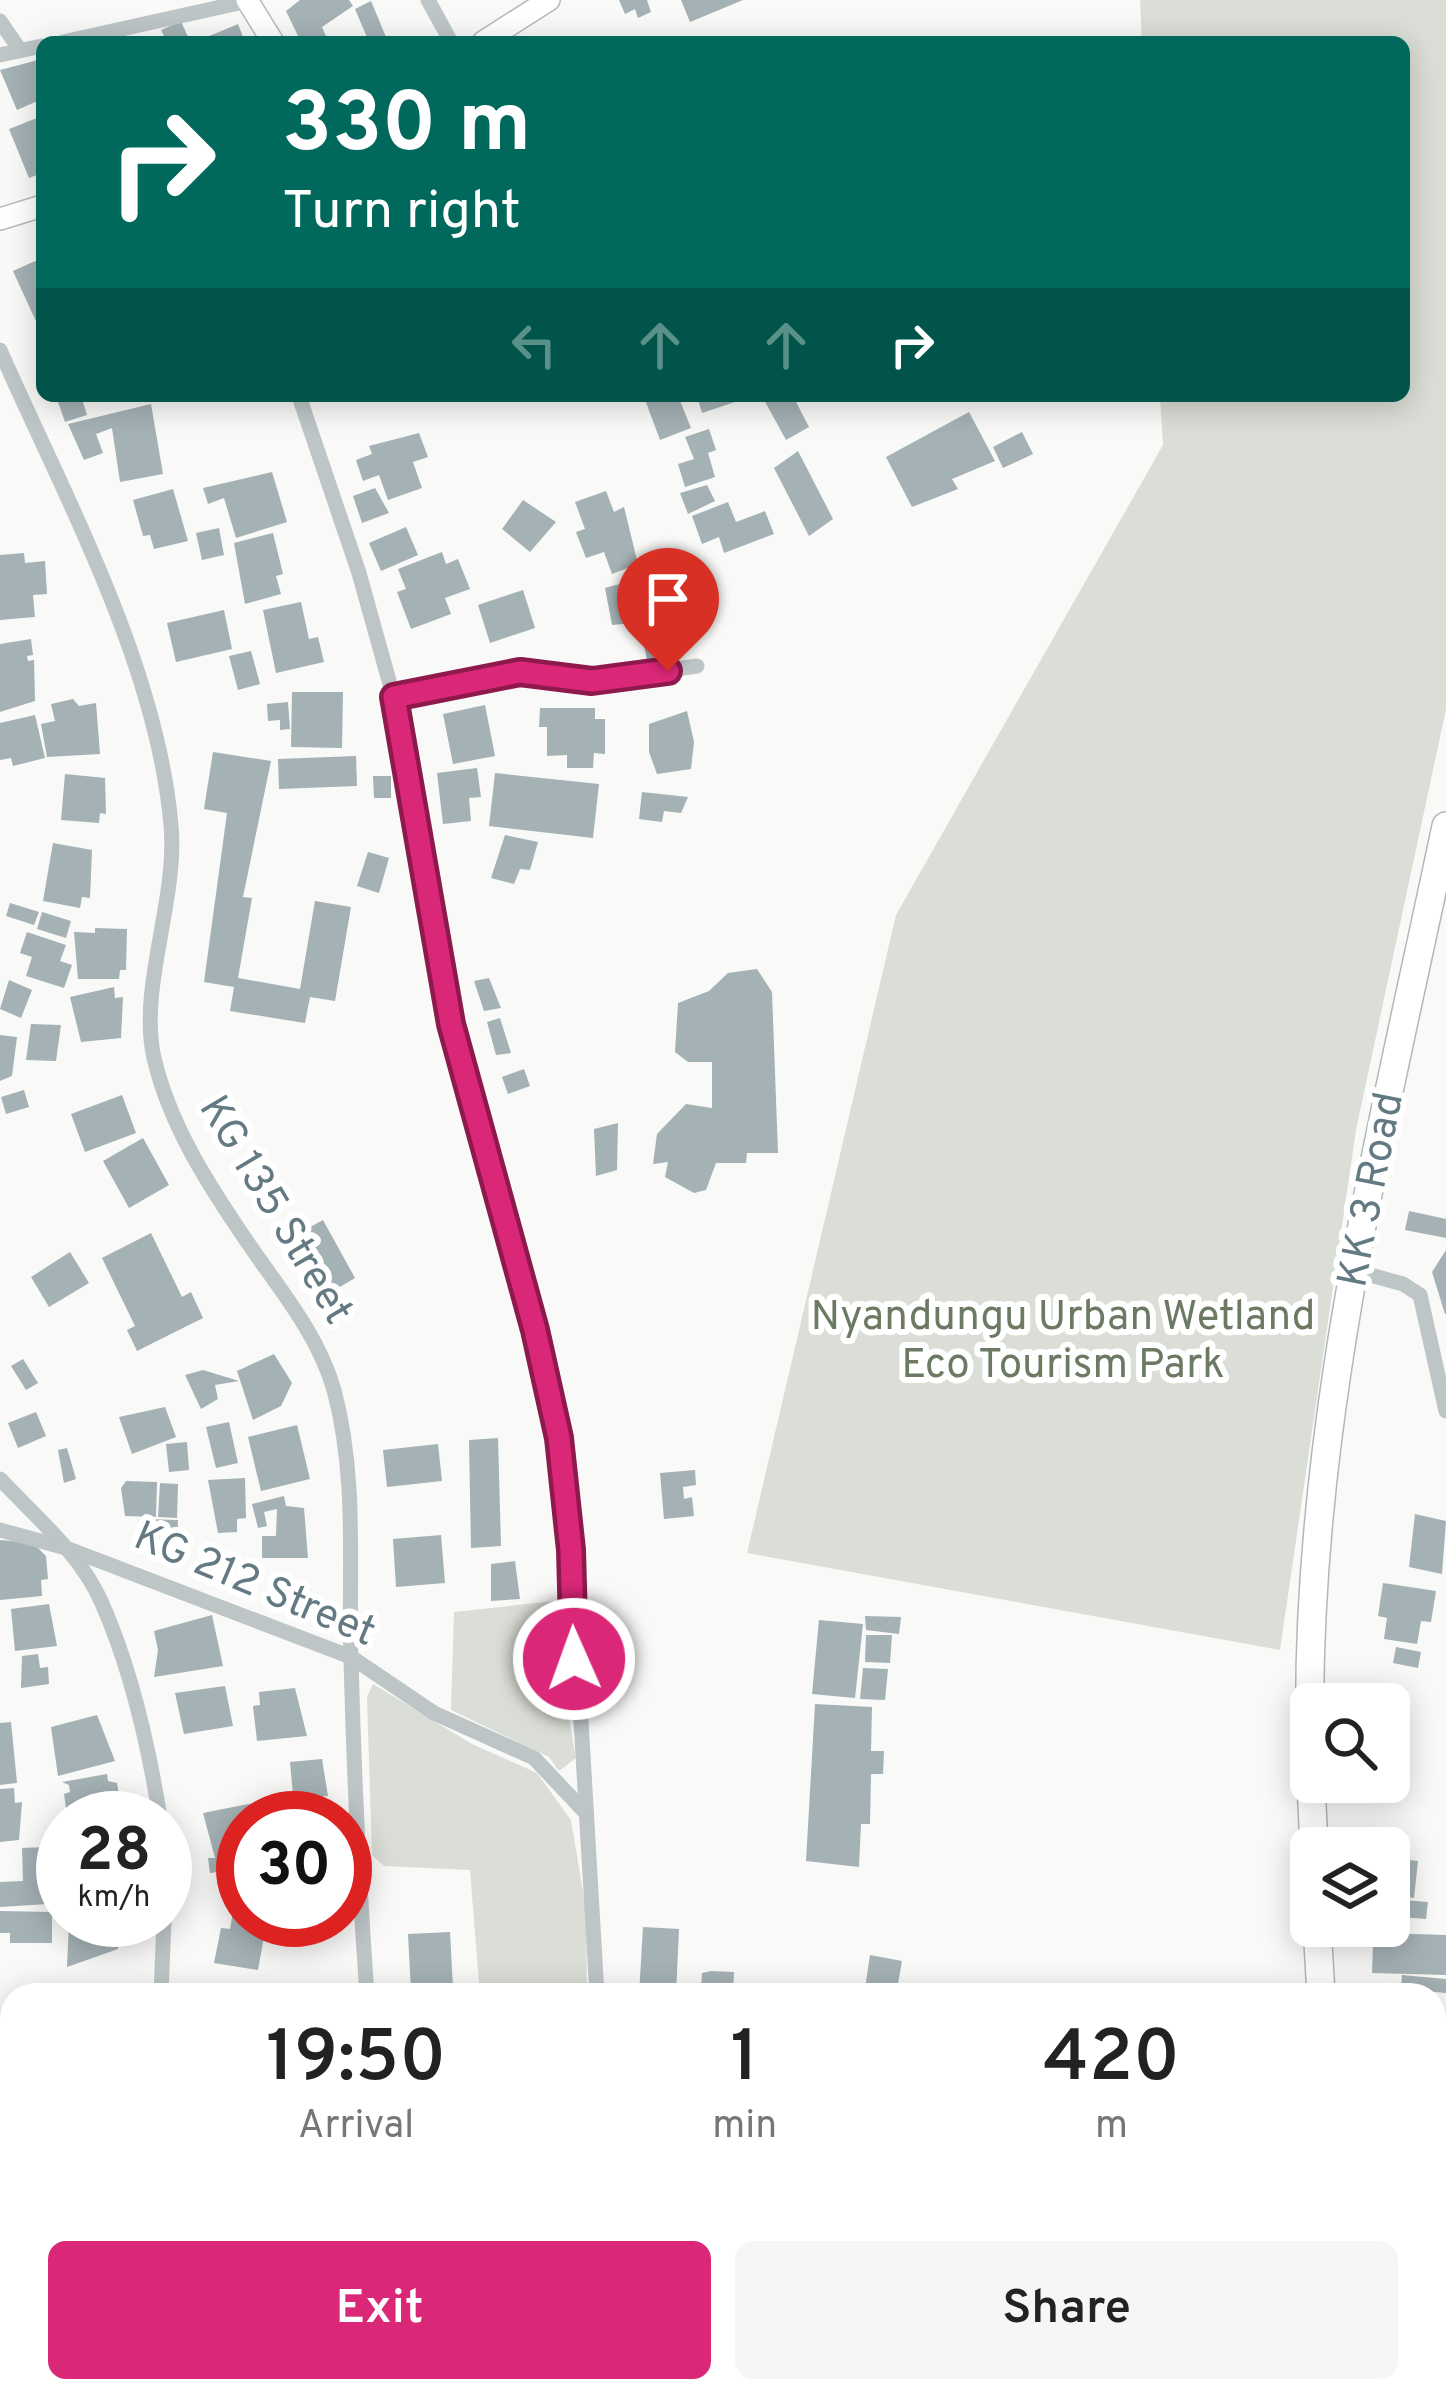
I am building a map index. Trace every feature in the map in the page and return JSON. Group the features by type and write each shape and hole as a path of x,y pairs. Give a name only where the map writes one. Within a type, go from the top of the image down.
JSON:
{"highway":[{"name":"KK 3 Road","path":"1311,1683 1311,1566 1356,1271 1446,826"},
{"path":"1318,1947 1320,1983"}],"street":[{"path":"89,36 248,0 269,36"},
{"path":"428,0 449,36"},
{"path":"492,36 550,0"},
{"path":"0,21 20,50"},
{"path":"0,56 36,47"},
{"path":"0,219 36,208"},
{"name":"KG 135 Street","path":"0,350 78,525 157,740 171,850 152,1053 172,1121 304,1321 333,1388 351,1485 351,1657 366,1983"},
{"path":"301,402 359,573 394,697 451,1024 535,1330 559,1438 571,1550 596,1983"},
{"path":"394,697 520,672 592,681 697,666"},
{"path":"1356,1271 1402,1284 1420,1295 1446,1412"},
{"path":"0,1479 66,1548 100,1600 156,1791"},
{"name":"KG 212 Street","path":"0,1530 66,1548 351,1657 434,1713 534,1758 585,1812"},
{"path":"161,1983 163,1947"}],"green space":[{"name":"Nyandungu Urban Wetland Eco Tourism Park","path":"1140,0 1446,0 1446,709 1356,1130 1280,1650 747,1553 896,915 1163,445 1160,402 1410,402 1410,36 1142,36"},
{"path":"564,1600 566,1702 576,1758 559,1771 549,1757 451,1710 454,1612"},
{"path":"373,1684 472,1744 537,1773 571,1820 586,1910 587,1983 479,1983 470,1870 384,1866 372,1855 367,1697"}],"building":[{"path":"300,0 349,0 353,6 322,27 326,36 298,36 286,11"},
{"path":"619,0 647,0 651,12 638,18 635,9 625,14"},
{"path":"681,0 743,0 690,22"},
{"path":"371,1 386,36 366,36 355,9"},
{"path":"181,21 187,36 164,36 161,30"},
{"path":"238,24 243,36 209,36"},
{"path":"36,61 36,102 17,110 0,70"},
{"path":"36,118 36,175 29,178 9,129"},
{"path":"36,261 36,321 13,271"},
{"path":"58,402 83,402 87,415 65,422"},
{"path":"646,402 680,402 691,428 660,440"},
{"path":"699,402 735,402 702,413"},
{"path":"765,402 796,402 809,427 786,440"},
{"path":"151,404 163,474 120,482 112,428 96,434 103,453 84,460 68,424"},
{"path":"969,412 995,461 952,479 958,489 912,507 886,457"},
{"path":"709,429 716,450 708,453 715,477 685,487 678,464 694,459 685,437"},
{"path":"1022,432 1033,454 1003,468 993,447"},
{"path":"419,433 428,457 413,462 422,488 388,500 379,475 363,481 356,460 372,454 369,446"},
{"path":"798,451 833,519 809,536 774,468"},
{"path":"272,472 287,522 236,538 224,498 208,504 203,488"},
{"path":"707,485 715,501 688,514 680,493"},
{"path":"375,488 389,513 362,523 353,496"},
{"path":"173,489 188,541 154,549 150,535 143,536 133,500"},
{"path":"606,491 614,512 624,507 638,564 612,574 604,552 586,558 576,532 585,529 575,502"},
{"path":"523,500 556,522 530,552 502,529"},
{"path":"728,502 736,522 765,511 774,534 724,553 719,537 702,544 692,516"},
{"path":"406,527 418,555 381,571 369,543"},
{"path":"219,528 224,555 202,560 196,533"},
{"path":"273,533 283,574 276,576 281,594 245,604 234,543"},
{"path":"442,552 446,564 458,559 470,589 445,598 451,614 411,629 397,592 406,589 398,569"},
{"path":"24,553 25,563 45,561 47,594 33,595 35,617 0,620 0,555"},
{"path":"670,578 688,638 679,640 681,649 647,660 638,615 663,610 658,580"},
{"path":"627,582 634,623 612,625 605,588"},
{"path":"523,590 535,628 490,643 478,605"},
{"path":"301,602 309,639 318,637 324,662 276,673 263,610"},
{"path":"224,610 232,649 176,662 167,623"},
{"path":"31,639 33,655 27,656 28,661 34,660 35,701 0,712 0,644"},
{"path":"251,651 260,684 238,690 229,656"},
{"path":"292,692 343,692 342,748 291,747"},
{"path":"73,699 79,706 96,703 100,754 47,757 41,724 55,721 51,704"},
{"path":"288,702 290,729 280,730 280,720 268,721 267,704"},
{"path":"485,705 495,756 453,764 443,714"},
{"path":"540,708 595,708 595,719 605,719 605,754 594,753 593,768 567,768 567,755 547,756 547,727 539,727"},
{"path":"687,711 694,742 691,769 657,774 649,752 649,724"},
{"path":"35,715 45,758 13,766 11,758 0,760 0,723"},
{"path":"213,752 271,761 243,897 252,898 238,978 300,989 315,901 351,907 335,1001 310,997 305,1023 230,1011 234,987 204,982 227,813 204,809"},
{"path":"356,756 357,786 279,789 278,759"},
{"path":"477,768 481,797 469,798 471,821 443,824 437,773"},
{"path":"495,773 599,784 593,838 489,826"},
{"path":"65,774 105,778 106,814 100,813 99,823 61,820"},
{"path":"373,776 391,776 391,798 374,798"},
{"path":"642,792 688,797 681,813 664,811 662,822 639,819"},
{"path":"505,835 538,842 530,870 520,869 514,884 491,878"},
{"path":"53,843 92,850 90,898 82,897 80,908 43,901"},
{"path":"368,852 389,858 379,893 357,886"},
{"path":"10,903 39,912 34,925 6,916"},
{"path":"42,912 71,921 66,938 37,929"},
{"path":"95,928 127,929 126,970 120,970 119,979 78,979 74,932 95,933"},
{"path":"27,932 66,945 60,961 72,965 64,988 26,976 32,957 20,953"},
{"path":"757,969 772,992 778,1153 747,1153 746,1163 716,1163 706,1190 694,1193 665,1177 668,1162 653,1164 657,1134 686,1104 712,1108 712,1062 688,1062 675,1052 678,1003 709,991 728,973"},
{"path":"489,978 501,1008 484,1011 474,981"},
{"path":"9,980 32,990 21,1018 0,1009"},
{"path":"114,987 115,998 123,997 121,1038 81,1042 70,997"},
{"path":"500,1018 511,1053 496,1055 487,1022"},
{"path":"31,1024 61,1025 56,1061 26,1060"},
{"path":"0,1035 17,1037 12,1076 0,1081"},
{"path":"524,1069 530,1086 508,1094 502,1077"},
{"path":"24,1090 29,1107 6,1114 1,1097"},
{"path":"122,1095 136,1133 85,1152 71,1114"},
{"path":"618,1123 617,1170 596,1176 594,1129"},
{"path":"143,1138 169,1185 129,1208 103,1161"},
{"path":"274,1178 290,1193 271,1215 254,1199"},
{"path":"1409,1211 1446,1219 1446,1238 1405,1230"},
{"path":"323,1220 355,1278 321,1298 288,1239"},
{"path":"151,1233 182,1297 191,1292 203,1318 137,1351 127,1330 135,1326 102,1258"},
{"path":"1446,1250 1446,1314 1445,1314 1432,1272"},
{"path":"70,1252 89,1283 49,1307 31,1277"},
{"path":"274,1354 292,1383 281,1406 253,1420 237,1371"},
{"path":"23,1359 38,1383 26,1390 11,1366"},
{"path":"203,1370 239,1381 215,1385 218,1399 201,1409 185,1375"},
{"path":"165,1407 176,1437 132,1454 119,1417"},
{"path":"36,1412 46,1436 18,1448 8,1423"},
{"path":"229,1422 238,1463 216,1468 206,1427"},
{"path":"297,1425 310,1479 261,1491 248,1437"},
{"path":"498,1438 501,1546 471,1548 469,1440"},
{"path":"187,1442 189,1470 169,1472 166,1444"},
{"path":"438,1444 442,1481 387,1487 383,1450"},
{"path":"67,1448 76,1479 64,1483 58,1450"},
{"path":"695,1470 696,1485 683,1487 684,1499 692,1497 694,1516 664,1519 660,1473"},
{"path":"245,1478 246,1518 237,1519 237,1532 218,1533 208,1480"},
{"path":"126,1481 157,1482 156,1517 125,1516 121,1488"},
{"path":"160,1483 178,1484 177,1518 158,1517"},
{"path":"284,1496 286,1506 304,1508 308,1558 262,1558 262,1536 276,1536 277,1509 264,1512 267,1526 258,1528 252,1504"},
{"path":"1415,1514 1446,1521 1442,1574 1409,1567"},
{"path":"146,1519 178,1520 177,1541 145,1540"},
{"path":"441,1535 445,1583 396,1587 393,1539"},
{"path":"0,1540 33,1543 46,1556 48,1579 41,1580 42,1596 0,1600"},
{"path":"515,1561 520,1599 491,1601 491,1564"},
{"path":"1383,1583 1436,1591 1431,1622 1421,1621 1417,1644 1384,1639 1387,1618 1378,1616"},
{"path":"49,1604 57,1646 15,1651 11,1609"},
{"path":"212,1615 223,1666 154,1677 158,1650 154,1631"},
{"path":"865,1616 901,1617 899,1634 866,1630"},
{"path":"819,1620 863,1624 855,1698 812,1694"},
{"path":"866,1635 892,1635 890,1663 865,1662"},
{"path":"1396,1647 1421,1652 1418,1668 1393,1663"},
{"path":"38,1654 40,1668 48,1667 49,1684 21,1688 22,1656"},
{"path":"863,1668 888,1669 885,1700 860,1699"},
{"path":"225,1686 233,1726 184,1734 175,1693"},
{"path":"295,1688 307,1736 257,1741 253,1706 260,1705 259,1692"},
{"path":"815,1704 872,1707 871,1751 884,1751 883,1774 871,1774 870,1824 861,1824 859,1867 806,1861"},
{"path":"97,1715 115,1761 58,1776 51,1727"},
{"path":"11,1722 17,1783 0,1785 0,1723"},
{"path":"322,1759 327,1791 293,1791 290,1762"},
{"path":"107,1774 118,1791 70,1791 62,1782"},
{"path":"14,1788 15,1803 22,1802 19,1840 0,1842 0,1789"},
{"path":"216,1810 216,1872 210,1873 208,1858 215,1858 203,1813"},
{"path":"36,1847 36,1905 0,1907 0,1882 23,1881 22,1848"},
{"path":"1410,1860 1418,1861 1414,1898 1410,1898"},
{"path":"1410,1901 1428,1902 1426,1919 1410,1918"},
{"path":"0,1911 36,1912 36,1943 10,1943 10,1933 0,1933"},
{"path":"643,1927 679,1929 677,1983 640,1983"},
{"path":"450,1932 453,1983 411,1983 408,1934"},
{"path":"1410,1934 1446,1935 1446,1975 1372,1973 1373,1947 1410,1947"},
{"path":"68,1947 118,1947 118,1949 67,1967"},
{"path":"217,1947 262,1947 258,1970 214,1963"},
{"path":"870,1955 902,1961 898,1983 866,1983"},
{"path":"734,1972 733,1983 701,1983 702,1973"},
{"path":"1402,1975 1446,1979 1446,1983 1401,1983"}],"route":[{"path":"574,1659 571,1550 559,1438 535,1330 451,1024 394,697 520,672 592,681 668,671"}]}
